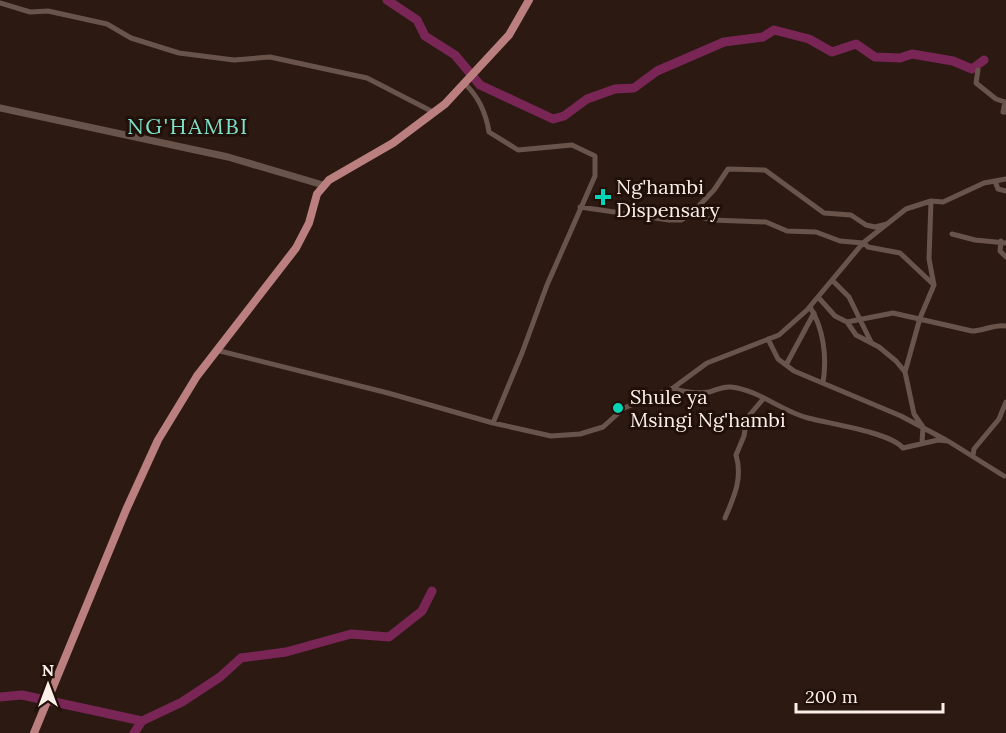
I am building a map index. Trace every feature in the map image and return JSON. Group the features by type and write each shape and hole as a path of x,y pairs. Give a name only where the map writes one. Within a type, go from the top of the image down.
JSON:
{"main road":[{"path":"34,733 122,520 158,440 216,350 296,248 309,223 314,201 322,186 393,143 435,113 479,70 517,24 529,0"}],"street":[{"path":"0,3 30,12 48,11 107,24 131,38 179,53 234,60 270,57 367,78 435,113"},
{"path":"978,70 976,83 996,99 1005,102 1003,112 1006,112"},
{"path":"468,81 486,116 489,132 518,150 572,145 595,156 595,176 580,207 493,423"},
{"path":"0,108 228,157 322,186"},
{"path":"580,207 681,220 691,214 714,190 728,169 760,169 778,178 824,213 851,215 866,225 887,224"},
{"path":"216,350 388,393 493,423 551,436 580,434 603,427 624,408 673,388 707,363 768,339 789,327 810,307 864,243 906,209 931,201 943,202 984,183 1006,179"},
{"path":"995,181 998,189 1006,191"},
{"path":"905,372 920,318 934,285 929,259 931,201"},
{"path":"691,214 712,220 766,222 787,231 816,232 840,241 864,243 868,247 900,253 934,285"},
{"path":"952,234 975,240 1003,242 1000,251 1006,257"},
{"path":"833,281 849,297 872,343"},
{"path":"818,297 835,316 847,322 856,335 872,343 896,361 905,372 914,414 923,427 922,443"},
{"path":"810,307 818,319 823,350 823,383"},
{"path":"786,365 814,313"},
{"path":"847,322 893,313 972,331 981,331 998,325 1006,326"},
{"path":"768,339 778,359 794,371 923,427 1004,476"},
{"path":"673,388 681,392 709,392 718,387 732,387 764,398 798,415 839,423 896,439 903,447 948,441"},
{"path":"725,518 737,493 739,466 736,455 747,418 764,398"},
{"path":"973,456 975,449 999,418 1006,402"}],"waterway":[{"path":"387,0 417,20 425,36 455,55 480,85 553,119 564,116 587,99 615,89 634,88 657,71 724,42 763,37 774,30 809,39 832,52 856,44 875,57 900,58 912,54 953,61 972,69 984,60"},
{"path":"0,697 22,695 142,721 182,702 220,677 241,658 286,652 351,634 389,637 422,611 432,591"},
{"path":"134,733 142,721"}],"place":[{"name":"Ng'hambi Dispensary","path":"603,197"},
{"name":"Shule ya Msingi Ng'hambi","path":"618,408"}],"district":[{"name":"NG'HAMBI","path":"188,126"}]}
